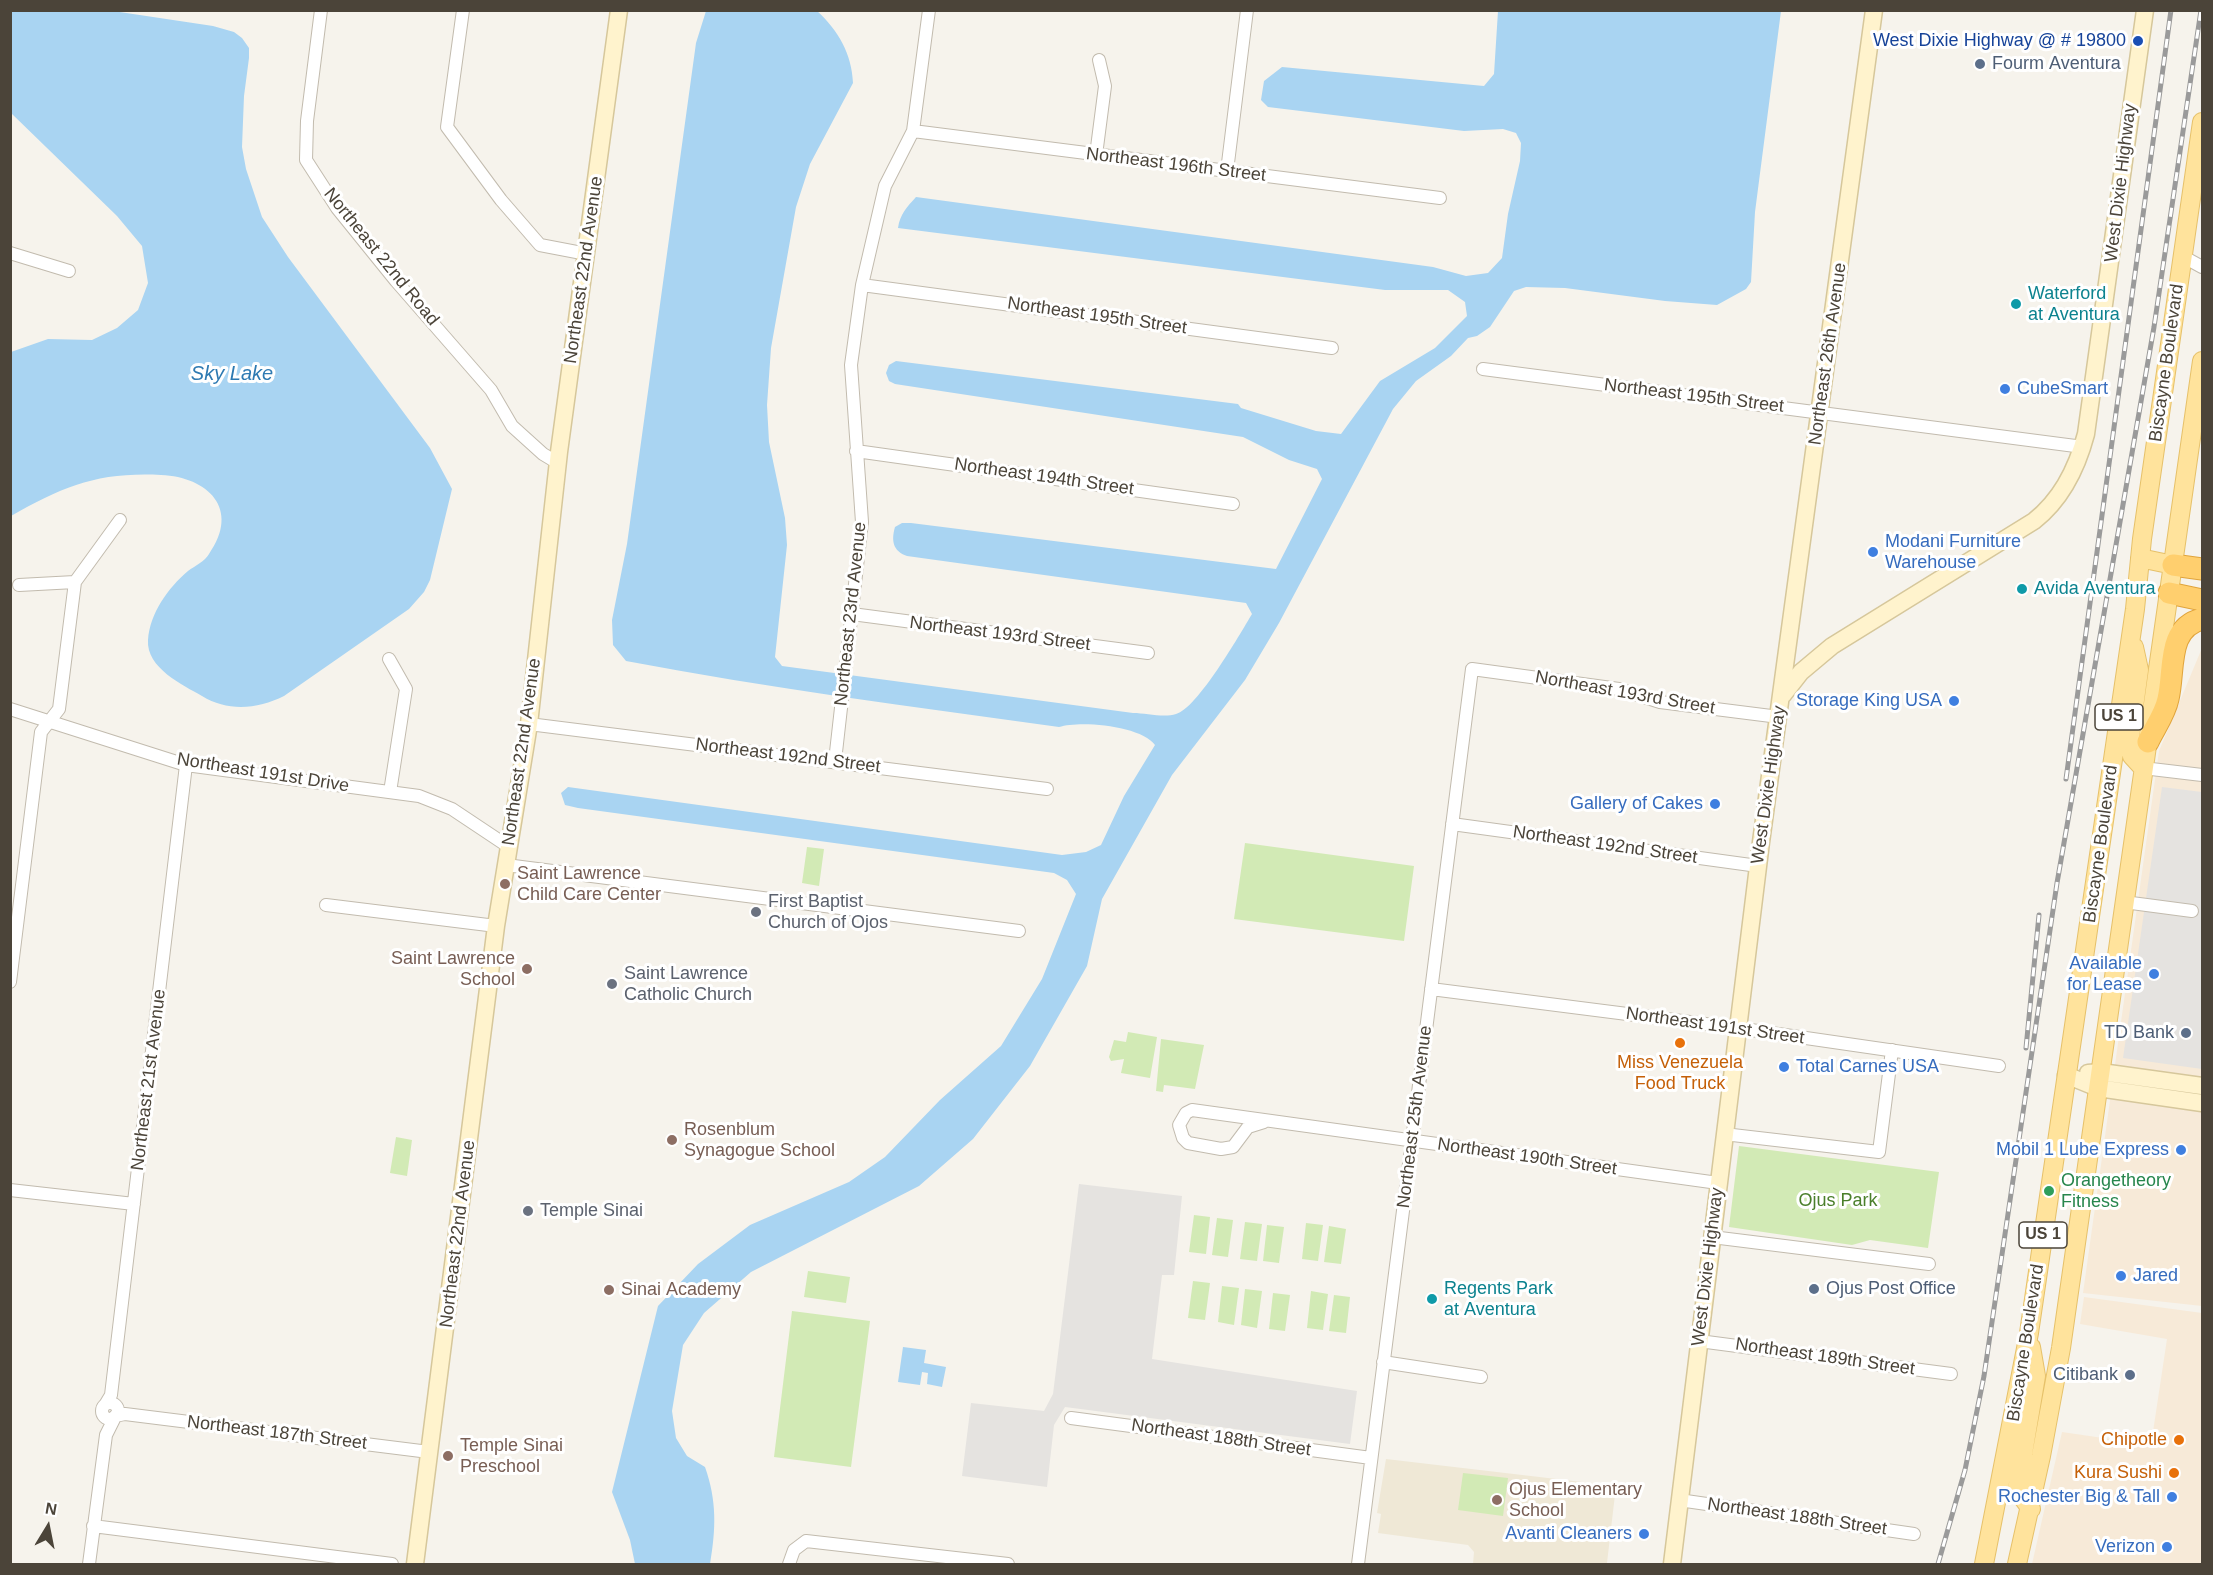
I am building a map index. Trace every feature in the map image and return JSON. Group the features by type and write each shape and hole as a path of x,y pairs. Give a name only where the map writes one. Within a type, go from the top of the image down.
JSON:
{"highway":[{"path":"2173,565 2202,569"},
{"path":"2169,593 2202,600"},
{"path":"2148,742 2168,702 2178,636 2187,625 2202,619"}],"main road":[{"name":"Biscayne Boulevard","path":"1986,1560 2029,1333 2132,633 2140,558 2202,122"},
{"name":"Biscayne Boulevard","path":"2017,1564 2031,1509 2061,1348 2202,361"},
{"path":"2140,558 2173,565"},
{"path":"2138,584 2169,593"},
{"path":"2132,633 2139,670 2129,749 2132,756 2144,768"},
{"path":"2029,1333 2036,1376 2017,1490 2031,1509"},
{"path":"1971,1564 1986,1513 2004,1469"}],"street":[{"name":"Northeast 22nd Road","path":"321,10 307,121 306,160 338,208 396,281 491,390 512,426 543,454 558,463"},
{"path":"463,10 447,127 493,190 540,245 587,254"},
{"name":"Northeast 22nd Avenue","path":"415,1564 496,927 529,724 558,463 619,10"},
{"name":"Northeast 23rd Avenue","path":"835,761 862,522 851,365 862,285 885,186 913,130 928,10"},
{"path":"1227,171 1247,10"},
{"name":"Northeast 26th Avenue","path":"1781,698 1874,10"},
{"name":"West Dixie Highway","path":"1671,1564 1737,1029 1781,698 1801,672 1829,648 2040,516 2066,485 2083,447 2117,223 2145,10"},
{"path":"1096,155 1105,86 1099,60"},
{"name":"Northeast 196th Street","path":"913,130 1440,198"},
{"path":"10,253 69,271"},
{"path":"2182,256 2202,255"},
{"path":"2182,256 2202,267"},
{"name":"Northeast 195th Street","path":"862,285 1332,348"},
{"name":"Northeast 195th Street","path":"1483,369 2083,447"},
{"name":"Northeast 194th Street","path":"856,451 1233,504"},
{"path":"10,982 41,732 59,709 75,582 120,520"},
{"path":"19,585 75,582"},
{"name":"Northeast 193rd Street","path":"852,614 1148,652"},
{"path":"389,659 406,688 390,792"},
{"name":"Northeast 193rd Street","path":"1472,669 1613,688 1660,702 1779,717"},
{"name":"Northeast 25th Avenue","path":"1358,1564 1472,669"},
{"name":"Northeast 191st Drive","path":"10,709 186,765 419,796 452,809 509,847"},
{"name":"Northeast 192nd Street","path":"529,724 1047,789"},
{"name":"Northeast 21st Avenue","path":"88,1564 106,1435 113,1409 134,1204 186,765"},
{"path":"2144,768 2202,775"},
{"name":"Northeast 192nd Street","path":"1452,824 1758,866"},
{"path":"506,865 1019,931"},
{"path":"2124,902 2192,912"},
{"path":"326,905 496,927"},
{"name":"Northeast 191st Street","path":"1431,989 1999,1066"},
{"path":"1724,1134 1879,1152 1892,1050"},
{"path":"2066,1076 2202,1086"},
{"path":"2099,1080 2202,1103"},
{"name":"Northeast 190th Street","path":"1264,1122 1248,1127 1233,1147 1221,1149 1188,1143 1183,1138 1179,1125 1186,1113 1192,1110 1264,1122 1718,1183"},
{"path":"10,1190 134,1204"},
{"path":"1712,1237 1929,1264"},
{"name":"Northeast 189th Street","path":"1699,1341 1952,1374"},
{"path":"1383,1362 1481,1377"},
{"name":"Northeast 187th Street","path":"113,1409 429,1452"},
{"name":"Northeast 188th Street","path":"1071,1418 1371,1458"},
{"name":"Northeast 188th Street","path":"1679,1500 1914,1534"},
{"path":"93,1526 392,1564"},
{"path":"789,1564 794,1550 806,1541 1008,1564"}],"shaded area":[{"path":"2202,648 2202,1306 2083,1293 2159,751"},
{"path":"2162,787 2202,792 2202,1069 2123,1058"},
{"path":"1079,1184 1182,1196 1174,1275 1162,1275 1152,1359 1357,1391 1350,1444 1065,1407 1054,1425 1047,1487 962,1476 971,1403 1044,1411 1053,1394"},
{"path":"2084,1297 2202,1313 2202,1564 2032,1564 2062,1432 2151,1445 2167,1339 2080,1324"},
{"name":"Ojus Elementary School","path":"1386,1459 1616,1486 1607,1563 1613,1564 1473,1564 1474,1552 1468,1545 1378,1533 1381,1514 1377,1513"}],"green space":[{"path":"1245,843 1414,866 1404,941 1234,919"},
{"path":"807,847 824,849 819,886 802,883"},
{"path":"1128,1032 1157,1037 1150,1078 1121,1073 1124,1059 1111,1061 1109,1057 1114,1040 1126,1042"},
{"path":"1161,1039 1204,1045 1195,1089 1164,1085 1163,1092 1156,1091"},
{"path":"396,1137 412,1140 407,1176 390,1173"},
{"name":"Ojus Park","path":"1739,1146 1939,1172 1928,1248 1870,1240 1852,1245 1729,1227"},
{"path":"1194,1215 1210,1217 1206,1254 1189,1252"},
{"path":"1217,1218 1233,1220 1228,1257 1212,1255"},
{"path":"1245,1222 1262,1224 1257,1261 1240,1259"},
{"path":"1306,1223 1323,1225 1318,1261 1302,1259"},
{"path":"1267,1225 1284,1227 1279,1263 1263,1261"},
{"path":"1329,1226 1346,1229 1341,1264 1324,1262"},
{"path":"808,1271 850,1277 846,1303 804,1297"},
{"path":"1193,1281 1210,1283 1205,1320 1188,1318"},
{"path":"1222,1286 1239,1288 1234,1325 1218,1322"},
{"path":"1245,1289 1262,1291 1257,1328 1241,1325"},
{"path":"1311,1291 1328,1294 1323,1330 1307,1328"},
{"path":"1273,1293 1290,1295 1285,1331 1269,1329"},
{"path":"1334,1295 1350,1297 1346,1333 1329,1331"},
{"path":"792,1311 870,1321 851,1467 774,1457"},
{"path":"1463,1473 1508,1478 1503,1516 1458,1510"}],"water":[{"name":"Sky Lake","path":"11,10 113,11 213,26 234,32 242,38 249,48 249,58 244,96 242,147 246,169 262,217 288,257 430,448 452,489 430,580 424,592 409,609 284,696 264,704 243,707 222,705 212,701 185,687 167,674 153,659 149,650 149,630 161,602 188,571 207,557 218,538 222,523 220,510 215,498 205,489 178,477 118,476 65,489 11,516 11,352 48,339 92,340 117,328 138,310 148,283 142,246 117,216 11,113"},
{"path":"706,11 817,11 837,34 847,52 852,72 853,83 810,164 796,207 771,348 767,405 769,442 785,518 787,545 775,657 782,666 1166,716 1185,709 1217,670 1252,614 1246,603 907,556 894,545 895,527 902,523 911,523 1276,569 1322,479 1317,469 1289,460 1243,437 895,384 889,381 886,373 889,365 896,361 1238,404 1241,408 1316,431 1341,434 1380,381 1435,348 1467,316 1465,302 1448,290 1385,290 898,228 902,215 916,197 1433,267 1466,276 1488,273 1502,258 1508,214 1520,161 1521,143 1516,133 1503,129 1464,131 1268,107 1261,100 1264,81 1282,67 1484,86 1494,74 1498,11 1781,11 1755,212 1751,282 1746,289 1717,305 1665,301 1565,288 1526,287 1514,291 1490,327 1477,336 1468,338 1451,356 1416,381 1393,409 1279,623 1245,680 1172,775 1102,899 1087,966 1030,1066 973,1139 919,1186 751,1272 704,1313 683,1345 672,1411 676,1438 687,1456 705,1467 709,1479 714,1515 710,1564 635,1564 630,1540 612,1492 658,1306 698,1264 750,1225 849,1182 885,1157 940,1100 1001,1046 1042,979 1076,894 1067,880 1054,873 578,808 565,805 561,793 568,787 1062,855 1086,852 1101,845 1124,796 1155,745 1138,733 1110,726 1081,724 1059,727 680,671 626,661 613,645 612,620 627,544 696,43"},
{"path":"903,1347 926,1350 924,1363 946,1367 942,1387 927,1384 928,1373 922,1372 920,1385 898,1382"}],"railway":[{"path":"2066,779 2171,10"},
{"path":"1938,1564 1965,1470 1984,1376 2057,883 2154,327 2201,10"},
{"path":"2026,1048 2039,915"}],"place":[{"name":"West Dixie Highway @ # 19800","path":"2138,41"},
{"name":"Fourm Aventura","path":"1980,64"},
{"name":"Waterford at Aventura","path":"2016,304"},
{"name":"CubeSmart","path":"2005,389"},
{"name":"Modani Furniture Warehouse","path":"1873,552"},
{"name":"Avida Aventura","path":"2022,589"},
{"name":"Storage King USA","path":"1954,701"},
{"name":"Gallery of Cakes","path":"1715,804"},
{"name":"Saint Lawrence Child Care Center","path":"505,884"},
{"name":"First Baptist Church of Ojos","path":"756,912"},
{"name":"Saint Lawrence School","path":"527,969"},
{"name":"Available for Lease","path":"2154,974"},
{"name":"Saint Lawrence Catholic Church","path":"612,984"},
{"name":"TD Bank","path":"2186,1033"},
{"name":"Miss Venezuela Food Truck","path":"1680,1043"},
{"name":"Total Carnes USA","path":"1784,1067"},
{"name":"Rosenblum Synagogue School","path":"672,1140"},
{"name":"Mobil 1 Lube Express","path":"2181,1150"},
{"name":"Orangetheory Fitness","path":"2049,1191"},
{"name":"Temple Sinai","path":"528,1211"},
{"name":"Jared","path":"2121,1276"},
{"name":"Ojus Post Office","path":"1814,1289"},
{"name":"Sinai Academy","path":"609,1290"},
{"name":"Regents Park at Aventura","path":"1432,1299"},
{"name":"Citibank","path":"2130,1375"},
{"name":"Chipotle","path":"2179,1440"},
{"name":"Temple Sinai Preschool","path":"448,1456"},
{"name":"Kura Sushi","path":"2174,1473"},
{"name":"Rochester Big & Tall","path":"2172,1497"},
{"name":"Ojus Elementary School","path":"1497,1500"},
{"name":"Avanti Cleaners","path":"1644,1534"},
{"name":"Verizon","path":"2167,1547"}]}
